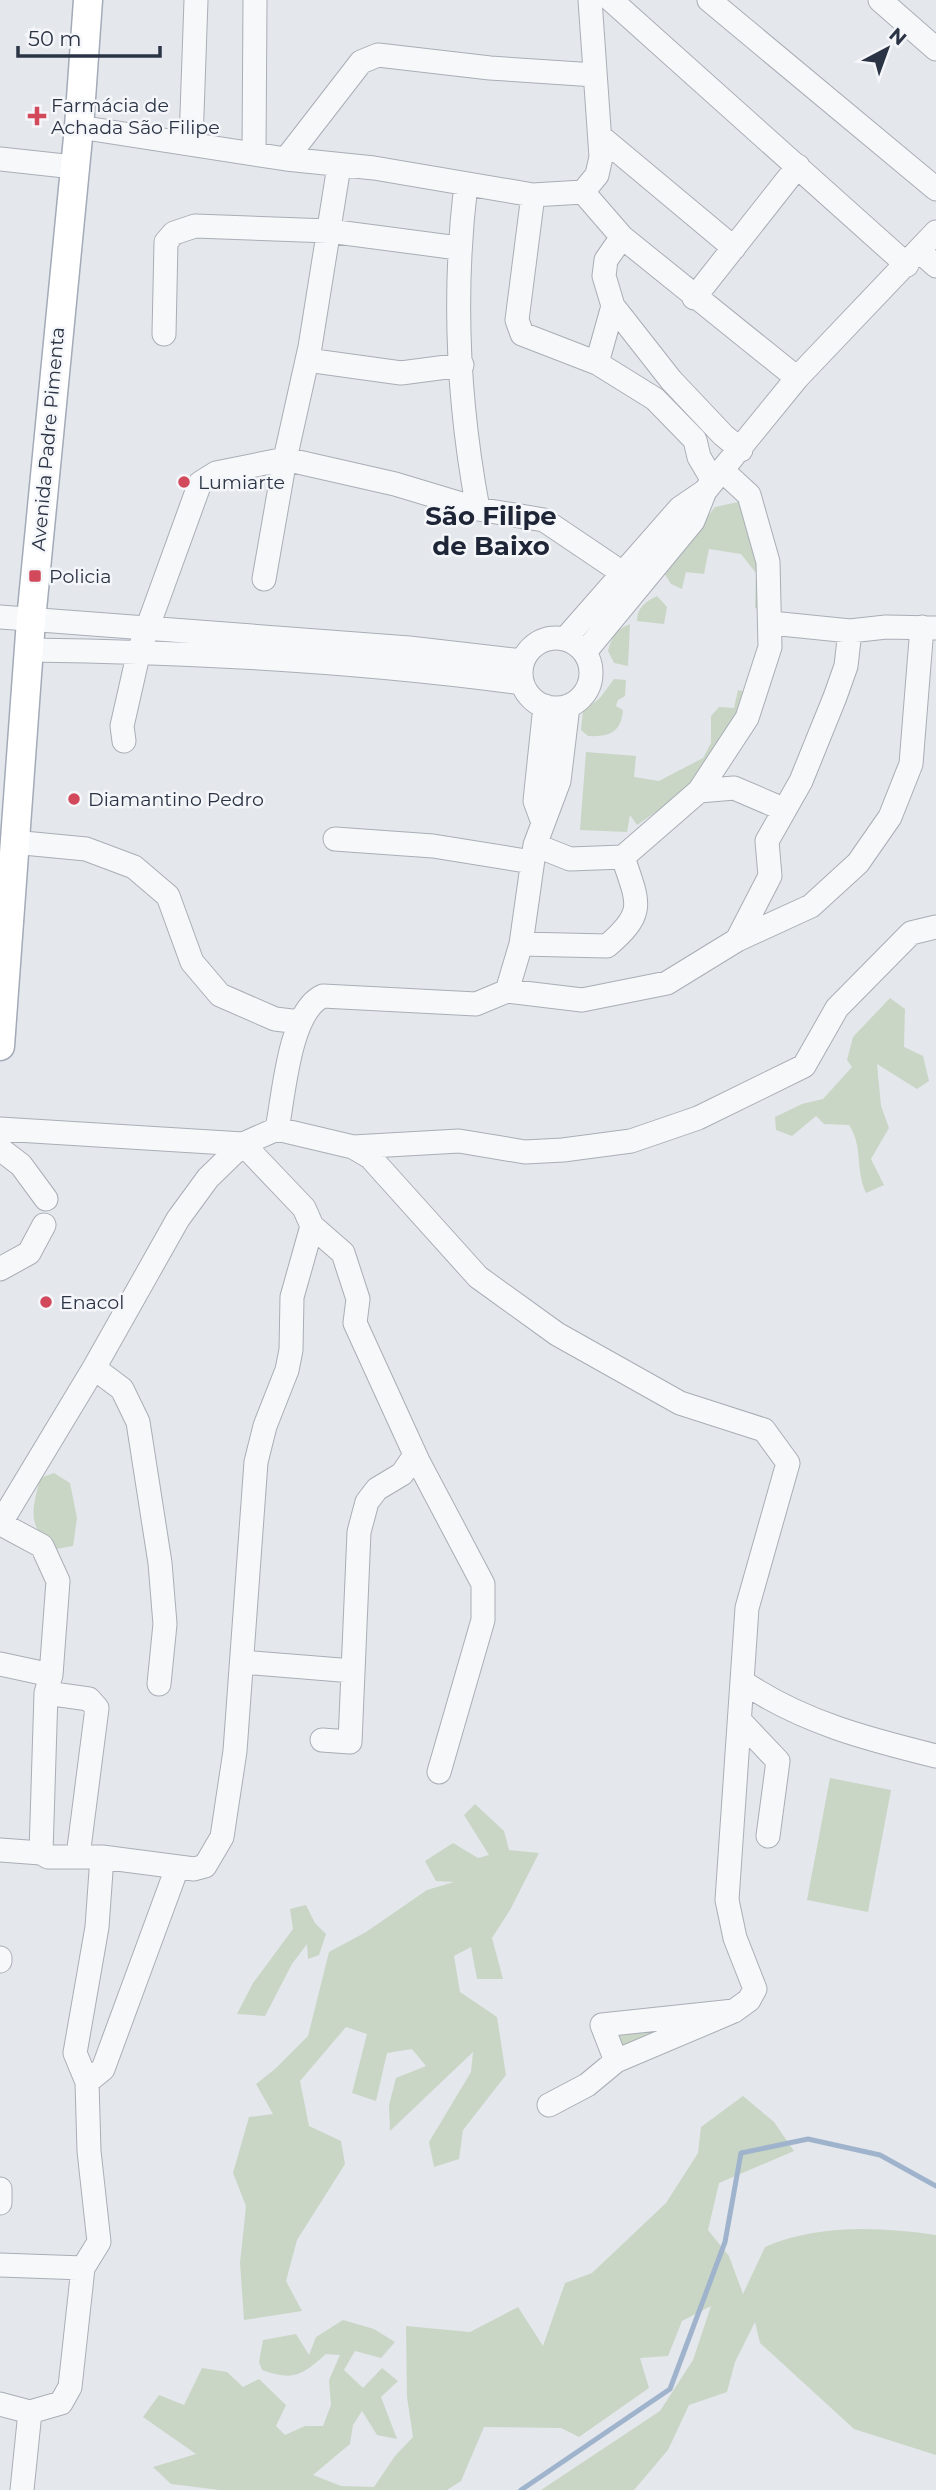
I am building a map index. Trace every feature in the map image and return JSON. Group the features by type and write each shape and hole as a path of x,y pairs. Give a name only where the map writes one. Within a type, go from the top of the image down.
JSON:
{"main road":[{"name":"Avenida Padre Pimenta","path":"0,1046 31,620 79,127 88,0"}],"street":[{"path":"191,142 196,0"},
{"path":"254,154 255,0"},
{"path":"79,127 191,142 286,159 374,168 533,195 583,192 597,175 601,137 590,0"},
{"path":"611,0 657,44 705,81 798,166 921,261"},
{"path":"709,0 936,189"},
{"path":"880,0 936,49"},
{"path":"286,159 361,62 378,55 490,68 595,75"},
{"path":"601,137 734,248"},
{"path":"0,159 74,167"},
{"path":"264,579 285,459 307,360 339,166"},
{"path":"694,298 798,166"},
{"path":"466,184 458,248 462,365 468,459 478,509"},
{"path":"583,192 622,237 694,298 797,378"},
{"path":"335,839 534,853 570,859 623,857 699,791 747,718 770,647 768,562 750,495 714,481 699,457 695,440 655,399 597,363 522,334 517,320 533,195"},
{"path":"164,334 166,242 174,233 195,226 329,230 458,248"},
{"path":"565,639 680,508 714,481 797,378 921,261 936,232"},
{"path":"622,237 607,260 604,276 612,306 671,380 723,435 741,450"},
{"path":"597,363 612,306"},
{"path":"307,360 401,373 462,365"},
{"path":"124,741 122,726 139,651 150,627 200,483 216,473 285,459 395,484 478,509 544,520 624,574"},
{"path":"585,652 692,522 714,481"},
{"path":"0,617 443,651 522,672"},
{"path":"276,1129 300,1022 307,1007 323,996 476,1004 507,991 582,1000 667,983 737,940 811,906 858,863 890,817 911,764 929,628 850,631 771,623"},
{"path":"737,940 770,876 767,841 801,781 835,697 846,666 850,631"},
{"path":"544,639 565,639 585,652 591,671 590,682 585,692 568,706 545,706 527,694 522,672 534,644 544,639"},
{"path":"29,650 139,651 522,672"},
{"path":"542,820 535,801 545,706"},
{"path":"507,991 521,944 534,853 542,820 552,804 559,781 568,706"},
{"path":"724,751 734,788"},
{"path":"699,791 734,788 783,809"},
{"path":"13,842 86,849 134,867 168,896 192,962 220,995 275,1019 300,1022"},
{"path":"521,944 607,946 629,927 637,906 623,857"},
{"path":"352,1147 459,1141 525,1152 563,1150 631,1141 698,1118 804,1066 837,1008 911,933 936,927"},
{"path":"0,1129 243,1144 304,1208 312,1226 343,1254 358,1299 355,1323 408,1465 427,1479 484,1584 483,1620 439,1772"},
{"path":"41,1853 48,1684 58,1581 42,1546 0,1524 94,1368 178,1219 208,1178 243,1144 276,1129 352,1147 370,1157 478,1277 557,1334 680,1403 764,1430 788,1463 747,1608 727,1900 735,1938 755,1989 749,2000 734,2011 616,2061 587,2085 549,2105"},
{"path":"0,1149 21,1165 46,1199"},
{"path":"0,1269 29,1253 44,1225"},
{"path":"0,1850 41,1853 48,1857 102,1857 177,1868 205,1866 222,1837 235,1751 256,1462 265,1426 287,1370 291,1350 292,1297 312,1226"},
{"path":"94,1368 122,1389 138,1422 161,1575 165,1624 159,1684"},
{"path":"322,1741 350,1742 359,1532 367,1502 377,1489 408,1465"},
{"path":"242,1662 353,1671"},
{"path":"0,1664 89,1699 97,1708 78,1856"},
{"path":"743,1682 777,1705 848,1734 936,1756"},
{"path":"741,1722 778,1761 768,1836"},
{"path":"0,2404 30,2412 61,2403 70,2386 83,2267 99,2242 89,2151 87,2082 75,2053 97,1927 102,1857"},
{"path":"87,2082 103,2069 177,1868"},
{"path":"616,2061 603,2025 734,2011"},
{"path":"0,2189 0,2203"},
{"path":"0,2265 83,2267"},
{"path":"22,2490 30,2412"}],"green space":[{"path":"738,502 746,510 756,535 764,609 755,608 756,573 741,554 709,549 704,574 686,572 682,589 671,584 664,573 715,507"},
{"path":"657,596 667,607 664,624 637,621 642,606"},
{"path":"630,624 628,666 614,663 608,651 611,642 618,631"},
{"path":"614,679 626,680 625,696 618,700 616,706 623,710 620,724 608,734 588,736 581,730 583,711 600,698"},
{"path":"738,690 748,692 704,774 637,825 630,815 627,832 580,830 586,752 636,756 634,777 659,781 703,758 711,743 711,716 719,707 734,708"},
{"path":"890,998 905,1009 904,1047 923,1056 929,1081 917,1089 877,1064 881,1106 889,1128 871,1159 884,1185 866,1193 856,1141 849,1125 824,1124 816,1116 792,1136 776,1130 775,1117 802,1104 823,1099 852,1067 847,1060 853,1037"},
{"path":"54,1473 70,1483 77,1518 73,1546 56,1549 40,1533 34,1518 40,1478"},
{"path":"830,1778 891,1790 868,1912 807,1900"},
{"path":"475,1804 504,1831 509,1850 539,1853 510,1910 492,1938 503,1979 477,1979 471,1947 454,1956 460,1992 497,2017 506,2075 463,2130 459,2159 434,2167 429,2142 471,2072 473,2052 390,2131 389,2105 396,2078 426,2066 412,2049 387,2053 376,2101 352,2093 367,2034 346,2027 300,2081 309,2126 341,2141 345,2164 297,2240 286,2281 302,2311 244,2320 240,2263 246,2206 233,2173 249,2117 273,2114 256,2084 308,2036 329,1952 366,1932 427,1890 454,1882 436,1881 425,1861 453,1843 478,1858 489,1855 464,1815"},
{"path":"306,1905 315,1923 326,1934 319,1955 308,1959 307,1944 292,1964 265,2016 237,2014 253,1983 293,1929 290,1909"},
{"path":"630,2030 650,2033 643,2042 623,2051 616,2033"},
{"path":"743,2096 774,2122 794,2151 719,2183 708,2230 729,2256 743,2294 765,2247 785,2240 806,2234 849,2229 936,2235 936,2455 854,2429 760,2343 755,2322 735,2362 727,2392 689,2405 668,2450 634,2490 541,2490 660,2411 693,2360 711,2306 682,2321 668,2356 640,2358 649,2388 579,2437 561,2428 484,2427 461,2481 447,2490 220,2490 171,2484 153,2467 196,2454 143,2417 159,2395 184,2405 202,2368 227,2372 243,2387 259,2379 286,2405 276,2426 285,2435 305,2426 323,2426 331,2405 329,2380 340,2355 326,2354 303,2372 290,2376 282,2375 262,2370 259,2362 263,2340 296,2334 309,2355 316,2337 343,2320 374,2329 395,2342 381,2358 355,2351 344,2370 363,2388 382,2368 398,2381 381,2397 397,2439 377,2435 362,2411 353,2425 350,2444 313,2475 341,2486 374,2487 395,2456 413,2437 407,2397 406,2326 470,2332 518,2307 543,2346 565,2283 592,2273 666,2203 698,2153 701,2127"}],"waterway":[{"path":"521,2490 670,2389 725,2242 741,2153 808,2139 880,2155 936,2186"}],"place":[{"name":"Farmácia de Achada São Filipe","path":"37,116"},
{"name":"Lumiarte","path":"184,482"},
{"name":"Policia","path":"35,576"},
{"name":"Diamantino Pedro","path":"74,799"},
{"name":"Enacol","path":"46,1302"}],"district":[{"name":"São Filipe de Baixo","path":"491,531"}]}
